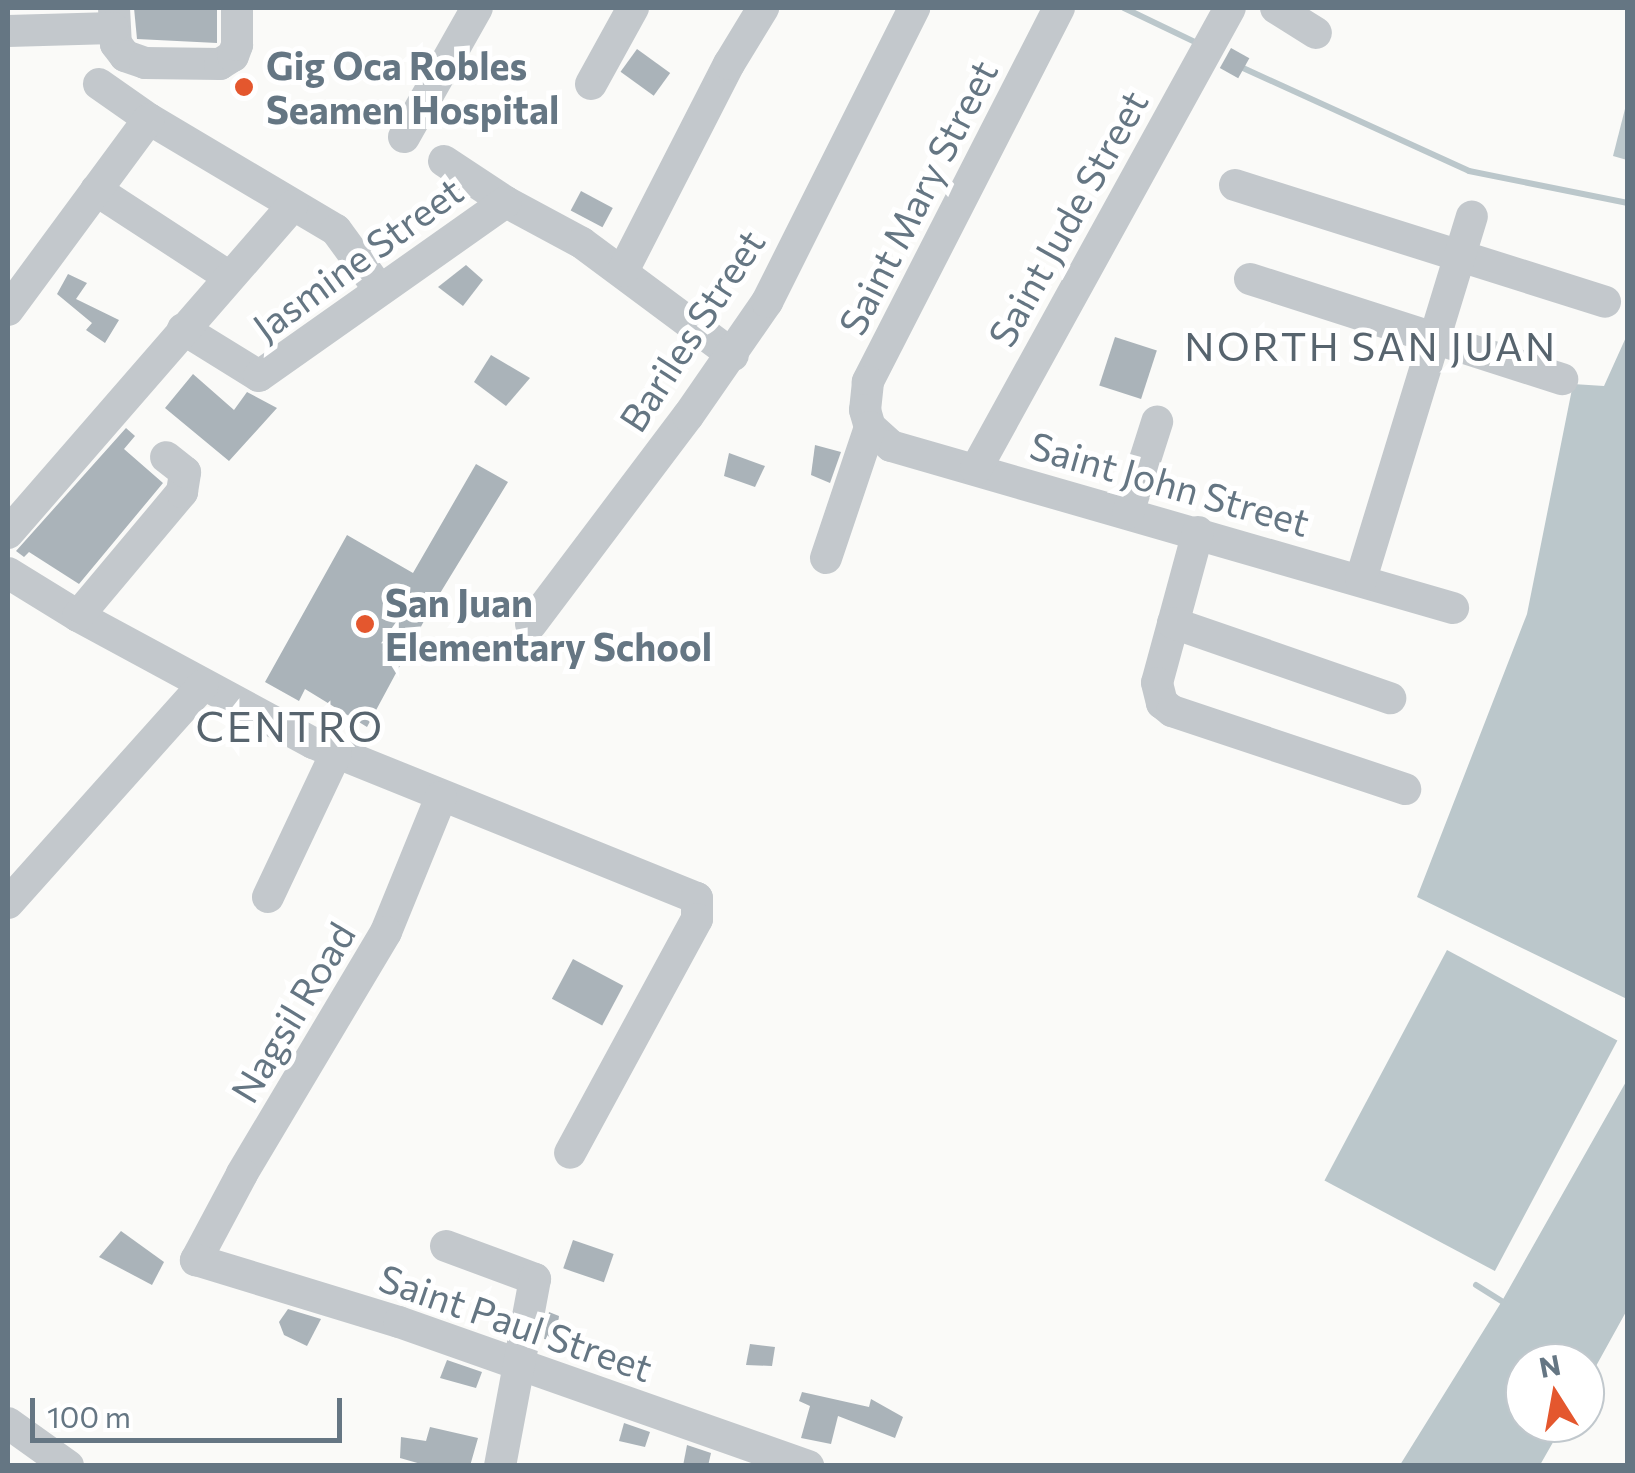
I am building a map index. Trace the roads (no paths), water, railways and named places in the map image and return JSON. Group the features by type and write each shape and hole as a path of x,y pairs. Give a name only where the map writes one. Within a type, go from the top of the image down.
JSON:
{"street":[{"path":"8,31 74,18 113,18 118,50 145,64 220,64 233,56 237,45 237,8"},
{"path":"404,136 476,8"},
{"path":"591,84 633,8"},
{"path":"622,271 720,81 763,8"},
{"name":"Bariles Street","path":"531,624 732,355 767,302 914,8"},
{"name":"Saint Mary Street","path":"826,558 870,427 865,410 868,382 1059,8"},
{"name":"Saint Jude Street","path":"976,469 1230,8"},
{"path":"1276,8 1316,33"},
{"path":"100,84 149,119 336,230 380,288"},
{"path":"8,310 149,119"},
{"path":"444,161 622,271 732,355"},
{"path":"1235,186 1605,302"},
{"path":"96,190 228,276"},
{"name":"Jasmine Street","path":"183,329 254,376 267,372 506,202"},
{"path":"8,533 292,206"},
{"path":"1361,578 1472,217"},
{"path":"1250,279 1562,379"},
{"path":"1128,512 1157,422"},
{"name":"Saint John Street","path":"870,427 891,446 1361,578 1453,608"},
{"path":"78,616 182,492 185,472 166,457"},
{"path":"1198,532 1157,683 1162,703 1172,711 1404,789"},
{"path":"8,572 78,616 336,753 697,898 697,919 570,1153"},
{"path":"1173,623 1390,698"},
{"path":"8,903 203,684"},
{"path":"268,897 336,753"},
{"name":"Nagsil Road","path":"196,1260 242,1174 386,932 440,796"},
{"path":"446,1246 534,1278 500,1466"},
{"name":"Saint Paul Street","path":"196,1260 518,1364 729,1453 808,1466"},
{"path":"8,1422 68,1466"}],"waterway":[{"path":"1124,8 1199,44"},
{"path":"1243,68 1469,171 1628,203"},
{"path":"1476,1285 1502,1301"}],"place":[{"name":"Gig Oca Robles Seamen Hospital","path":"244,87"},
{"name":"San Juan Elementary School","path":"365,624"}],"district":[{"name":"NORTH SAN JUAN","path":"1371,345"},
{"name":"CENTRO","path":"290,725"}]}
